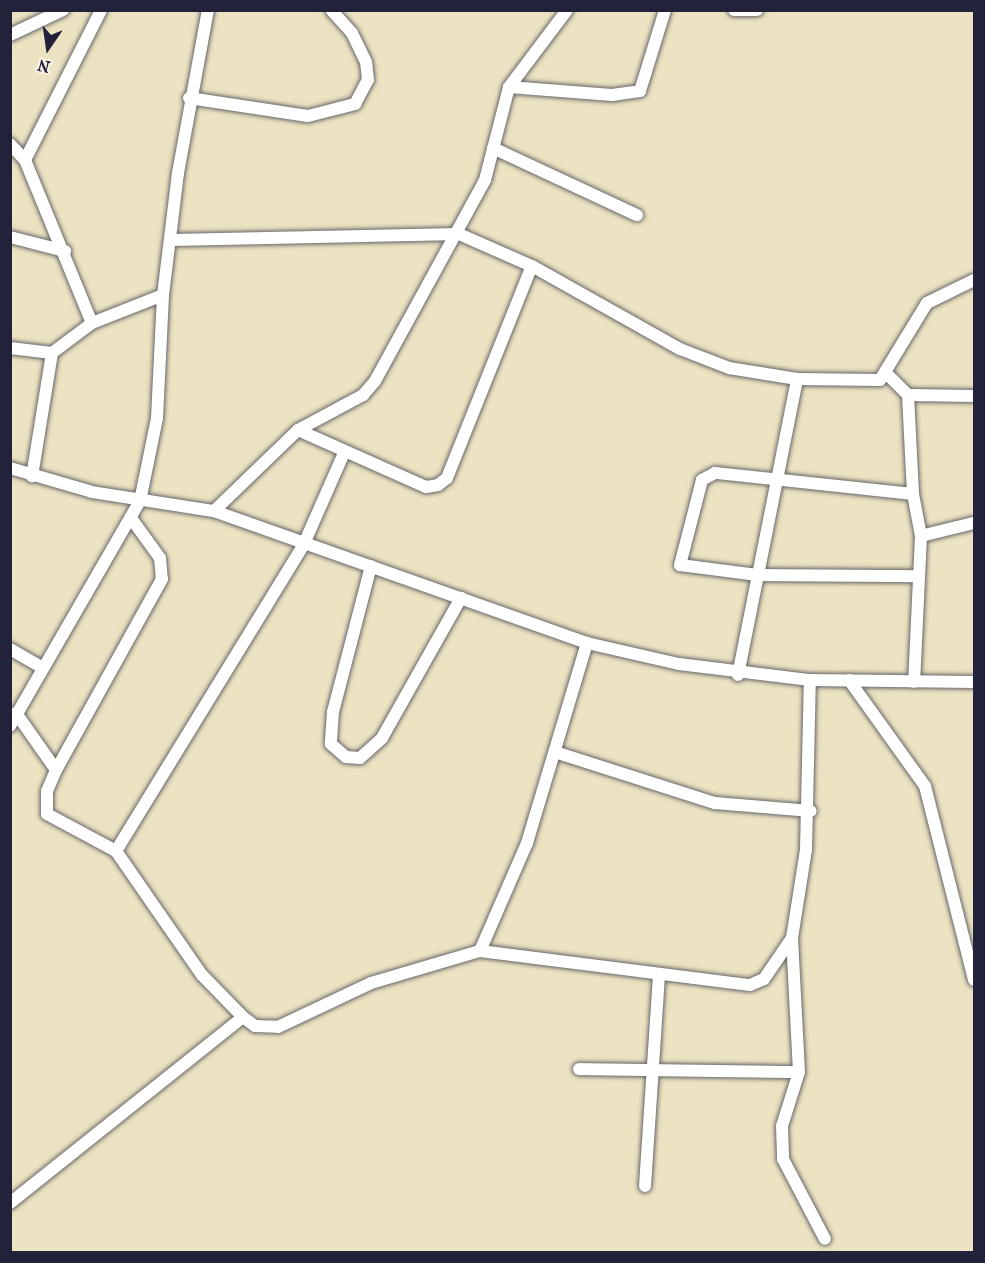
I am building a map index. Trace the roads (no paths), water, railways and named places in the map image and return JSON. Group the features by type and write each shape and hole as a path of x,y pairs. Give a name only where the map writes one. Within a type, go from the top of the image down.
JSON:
{"street":[{"path":"10,35 63,10"},
{"path":"26,160 101,10"},
{"path":"10,726 140,501 161,384 163,295 189,98 208,10"},
{"path":"189,98 308,116 355,104 368,80 366,62 352,33 331,10"},
{"path":"214,511 298,430 363,395 375,381 459,234 485,180 509,87 567,10"},
{"path":"509,87 612,95 640,91 665,10"},
{"path":"734,10 757,10"},
{"path":"10,144 26,160 65,251 92,324"},
{"path":"493,148 637,215"},
{"path":"172,240 459,234 532,266 680,349 729,368 797,379 871,382 888,375 912,321 927,303 975,280"},
{"path":"10,237 65,251"},
{"path":"298,430 344,453 426,487 447,478 532,266"},
{"path":"10,348 52,353 92,324 163,295"},
{"path":"32,476 52,353"},
{"path":"888,375 908,395 913,495 921,536 914,682"},
{"path":"738,675 773,483 797,379"},
{"path":"908,395 975,396"},
{"path":"116,851 303,546 344,453"},
{"path":"10,468 32,476 140,501 214,511 303,546 371,566 586,643 738,675 810,680 975,682"},
{"path":"913,495 773,483 716,472 702,480 680,565 757,575 919,576"},
{"path":"131,518 160,558 162,579 56,770 45,803 52,821 116,851 202,975 243,1017 255,1026 278,1027 371,983 480,951 750,985 772,971 792,938"},
{"path":"921,536 975,523"},
{"path":"371,566 333,712 330,744 346,757 360,758 382,738 461,598"},
{"path":"480,951 558,753 586,643"},
{"path":"10,649 43,668"},
{"path":"810,680 811,811 792,938 799,1072 782,1126 783,1159 825,1239"},
{"path":"849,681 926,786 975,980"},
{"path":"16,713 56,770"},
{"path":"558,753 715,803 811,811"},
{"path":"645,1186 658,974"},
{"path":"10,1203 243,1017"},
{"path":"579,1069 799,1072"}]}
